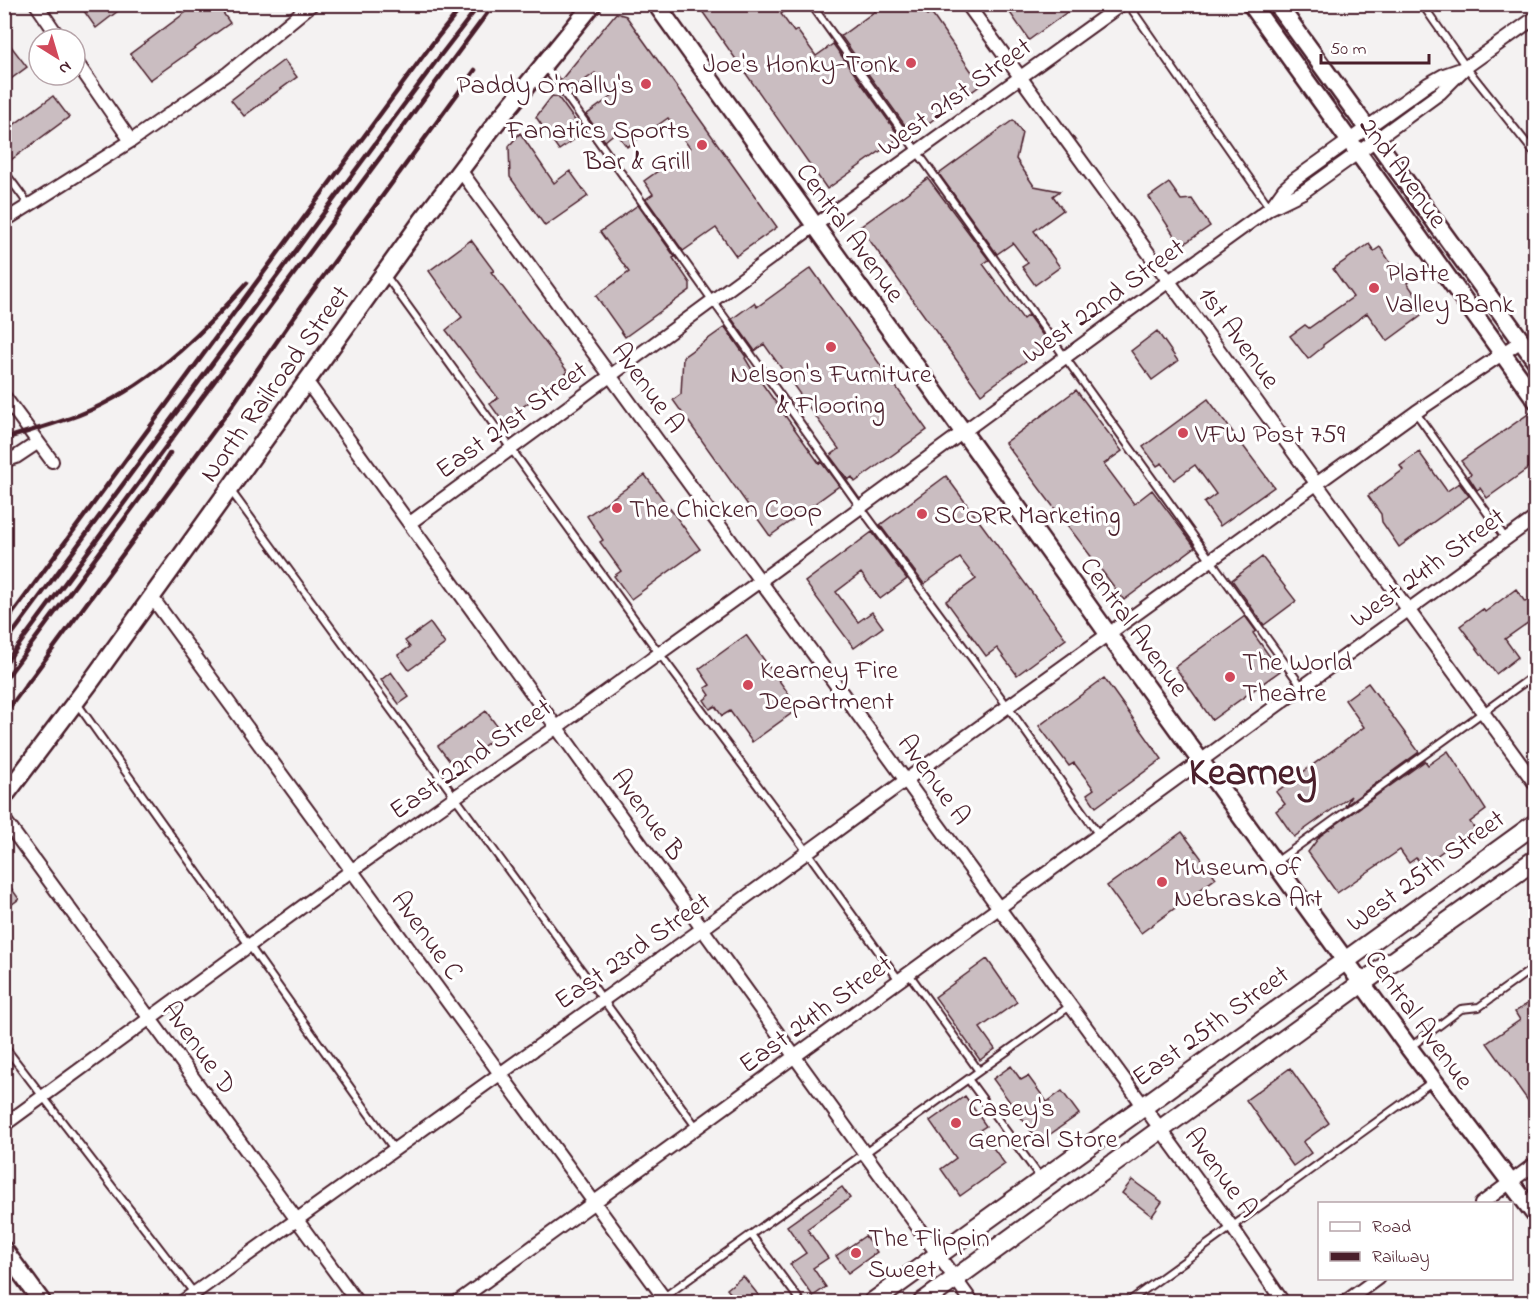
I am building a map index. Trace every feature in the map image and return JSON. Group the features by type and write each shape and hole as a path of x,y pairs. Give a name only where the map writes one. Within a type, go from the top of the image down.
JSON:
{"main road":[{"name":"North Railroad Street","path":"4,797 460,170 593,4"},
{"name":"Central Avenue","path":"656,4 1345,961 1536,1216"},
{"name":"2nd Avenue","path":"1251,4 1536,400"},
{"name":"2nd Avenue","path":"1277,4 1536,361"},
{"name":"West 25th Street","path":"1345,961 1536,823"},
{"name":"West 25th Street","path":"1362,983 1536,859"},
{"name":"East 25th Street","path":"873,1302 1345,961"},
{"name":"East 25th Street","path":"923,1302 1362,983"},
{"path":"4,1250 42,1302"}],"street":[{"path":"36,4 52,27"},
{"path":"4,221 131,141 228,73 312,4"},
{"name":"1st Avenue","path":"967,4 1536,786"},
{"name":"West 21st Street","path":"814,226 1122,4"},
{"name":"West 22nd Street","path":"964,432 1270,208 1294,180 1355,146 1440,93 1466,68 1536,17"},
{"path":"87,77 131,141"},
{"name":"Avenue A","path":"460,170 1232,1227 1284,1302"},
{"name":"East 21st Street","path":"410,523 814,226"},
{"name":"East 23rd Street","path":"182,1302 808,853 1317,483 1521,341"},
{"name":"Avenue B","path":"307,382 972,1302"},
{"path":"4,396 52,461"},
{"name":"East 22nd Street","path":"4,1125 351,871 557,727 964,432"},
{"path":"4,462 37,443"},
{"name":"West 24th Street","path":"1201,762 1536,517"},
{"name":"Avenue C","path":"151,596 663,1301"},
{"name":"East 24th Street","path":"457,1302 1201,762"},
{"name":"Avenue D","path":"4,819 357,1302"},
{"path":"1482,1202 1536,1163"},
{"path":"1346,1302 1375,1280"}],"lane":[{"path":"811,4 1303,687"},
{"path":"1128,4 1270,208"},
{"path":"1422,4 1466,68 1536,156"},
{"path":"543,64 861,508 1008,706 1099,836"},
{"path":"4,171 29,205"},
{"path":"384,273 659,653 808,853 980,1071"},
{"path":"1416,412 1506,539"},
{"path":"229,488 697,1128"},
{"path":"1275,862 1536,674"},
{"path":"75,702 394,1149"},
{"path":"1409,1048 1461,1009 1479,1007 1536,966"},
{"path":"663,1301 1070,1005"},
{"path":"4,1046 194,1293"},
{"path":"968,1079 1042,1180"},
{"path":"1128,1302 1433,1081"},
{"path":"752,1236 801,1302"}],"building":[{"path":"79,4 127,4 96,28"},
{"path":"197,4 217,4 230,23 150,80 130,54"},
{"path":"697,4 795,4 781,14 794,32 797,30 816,56 833,44 900,137 827,189"},
{"name":"Joe's Honky-Tonk","path":"885,4 919,4 927,15 931,13 981,85 912,135 841,36"},
{"path":"1004,4 1078,4 1029,40"},
{"path":"616,13 626,16 777,227 736,256 716,228 683,251 646,199 653,194 644,181 690,148 668,118 627,147 616,132 605,141 586,115 612,96 595,73 569,91 561,80"},
{"path":"4,37 27,67 4,84"},
{"path":"284,60 297,77 244,116 231,100"},
{"path":"53,96 69,117 4,165 4,132"},
{"path":"552,96 558,97 585,132 559,150 536,117"},
{"path":"1013,120 1022,133 1016,159 1034,186 1060,191 1053,196 1063,210 1034,231 1060,267 1035,285 1022,267 1028,263 1013,243 997,254 939,174"},
{"path":"520,133 554,183 570,171 588,196 545,226 510,177 509,146"},
{"path":"928,178 989,260 983,264 1023,319 1028,315 1049,344 981,394 860,227"},
{"path":"1169,183 1181,200 1192,199 1210,226 1181,246 1149,197"},
{"path":"638,205 675,257 673,258 690,283 690,290 625,337 596,296 629,272 600,232"},
{"path":"471,240 494,271 491,272 568,372 503,422 490,404 498,398 446,330 462,317 429,271"},
{"path":"1369,244 1374,251 1380,247 1394,268 1402,262 1413,278 1407,283 1421,303 1415,307 1421,316 1387,341 1367,313 1323,345 1308,359 1290,336 1305,325 1309,328 1353,297 1333,269"},
{"path":"811,268 927,430 855,482 852,477 848,480 830,456 839,449 764,344 755,351 732,319 754,303 757,307"},
{"path":"725,327 751,368 819,463 821,462 839,486 770,536 673,400 681,394 683,357"},
{"path":"1157,331 1178,361 1152,380 1131,351"},
{"path":"1076,390 1122,451 1104,464 1134,504 1152,490 1195,547 1124,600 1005,443"},
{"path":"1208,399 1274,487 1220,526 1204,503 1216,494 1195,465 1174,480 1162,463 1157,466 1143,447"},
{"path":"1536,410 1536,463 1487,498 1480,488 1477,490 1468,476 1471,474 1461,461"},
{"path":"1419,452 1447,491 1459,483 1469,496 1399,547 1368,496 1403,470 1400,466"},
{"path":"645,475 700,549 631,599 614,576 621,571 600,542 603,540 587,516"},
{"path":"946,476 1066,639 1017,675 997,648 986,656 946,601 976,579 960,558 924,584 880,525"},
{"path":"872,532 907,579 880,599 861,573 836,592 858,622 872,612 883,627 854,648 805,582"},
{"path":"1262,557 1296,601 1264,625 1232,580"},
{"path":"1516,589 1525,602 1536,595 1536,617 1505,639 1518,657 1496,674 1460,626 1483,609 1485,612"},
{"name":"The World Theatre","path":"1245,616 1256,631 1253,633 1280,671 1212,720 1175,667"},
{"path":"430,623 445,644 409,670 398,655 410,647 405,641"},
{"path":"746,635 799,708 752,742 730,711 722,716 715,706 710,709 704,700 710,695 705,688 710,685 699,669"},
{"path":"391,672 409,697 399,704 381,680"},
{"path":"1104,678 1162,759 1096,807 1087,794 1094,789 1074,763 1069,766 1039,726"},
{"path":"1368,683 1419,752 1345,806 1351,796 1294,837 1276,811 1285,804 1276,792 1364,727 1345,700"},
{"path":"486,711 502,733 454,767 438,746"},
{"path":"1448,751 1486,810 1470,822 1477,832 1465,841 1462,837 1424,865 1416,858 1409,863 1400,850 1337,893 1308,852 1320,836 1425,761 1428,765"},
{"name":"Museum of Nebraska Art","path":"1182,832 1216,878 1141,933 1107,886"},
{"path":"4,878 19,899 4,910"},
{"path":"987,959 1017,1002 980,1028 995,1049 980,1060 935,997"},
{"path":"1536,998 1536,1112 1487,1043 1520,1020 1515,1012"},
{"path":"1011,1066 1021,1080 1028,1076 1047,1102 1062,1091 1079,1114 1039,1142 993,1079"},
{"path":"1290,1068 1329,1123 1303,1142 1311,1153 1293,1166 1246,1100"},
{"path":"965,1096 986,1126 980,1130 1005,1164 960,1196 941,1169 956,1158 930,1121"},
{"path":"1132,1180 1162,1202 1152,1216 1122,1193"},
{"path":"842,1187 850,1198 807,1229 828,1258 813,1268 826,1287 813,1296 790,1264 806,1253 787,1226"},
{"path":"865,1236 877,1252 848,1273 836,1256"},
{"path":"743,1276 764,1302 738,1302 727,1289"}],"railway":[{"path":"4,625 429,48 464,4"},
{"path":"4,645 480,4"},
{"path":"4,665 494,4"},
{"path":"4,715 225,416 303,304 475,70"},
{"path":"4,439 79,415 127,391 191,341 247,283"},
{"path":"4,681 149,486 170,453"},
{"path":"4,695 7,691"}],"place":[{"name":"Joe's Honky-Tonk","path":"911,63"},
{"name":"Paddy O'mally's","path":"646,84"},
{"name":"Fanatics Sports Bar & Grill","path":"702,145"},
{"name":"Platte Valley Bank","path":"1374,288"},
{"name":"Nelson's Furniture & Flooring","path":"831,347"},
{"name":"VFW Post 759","path":"1183,433"},
{"name":"The Chicken Coop","path":"617,508"},
{"name":"SCORR Marketing","path":"922,514"},
{"name":"The World Theatre","path":"1230,677"},
{"name":"Kearney Fire Department","path":"748,685"},
{"name":"Museum of Nebraska Art","path":"1162,882"},
{"name":"Casey's General Store","path":"956,1123"},
{"name":"The Flippin Sweet","path":"856,1253"}],"district":[{"name":"Kearney","path":"1253,770"}]}
